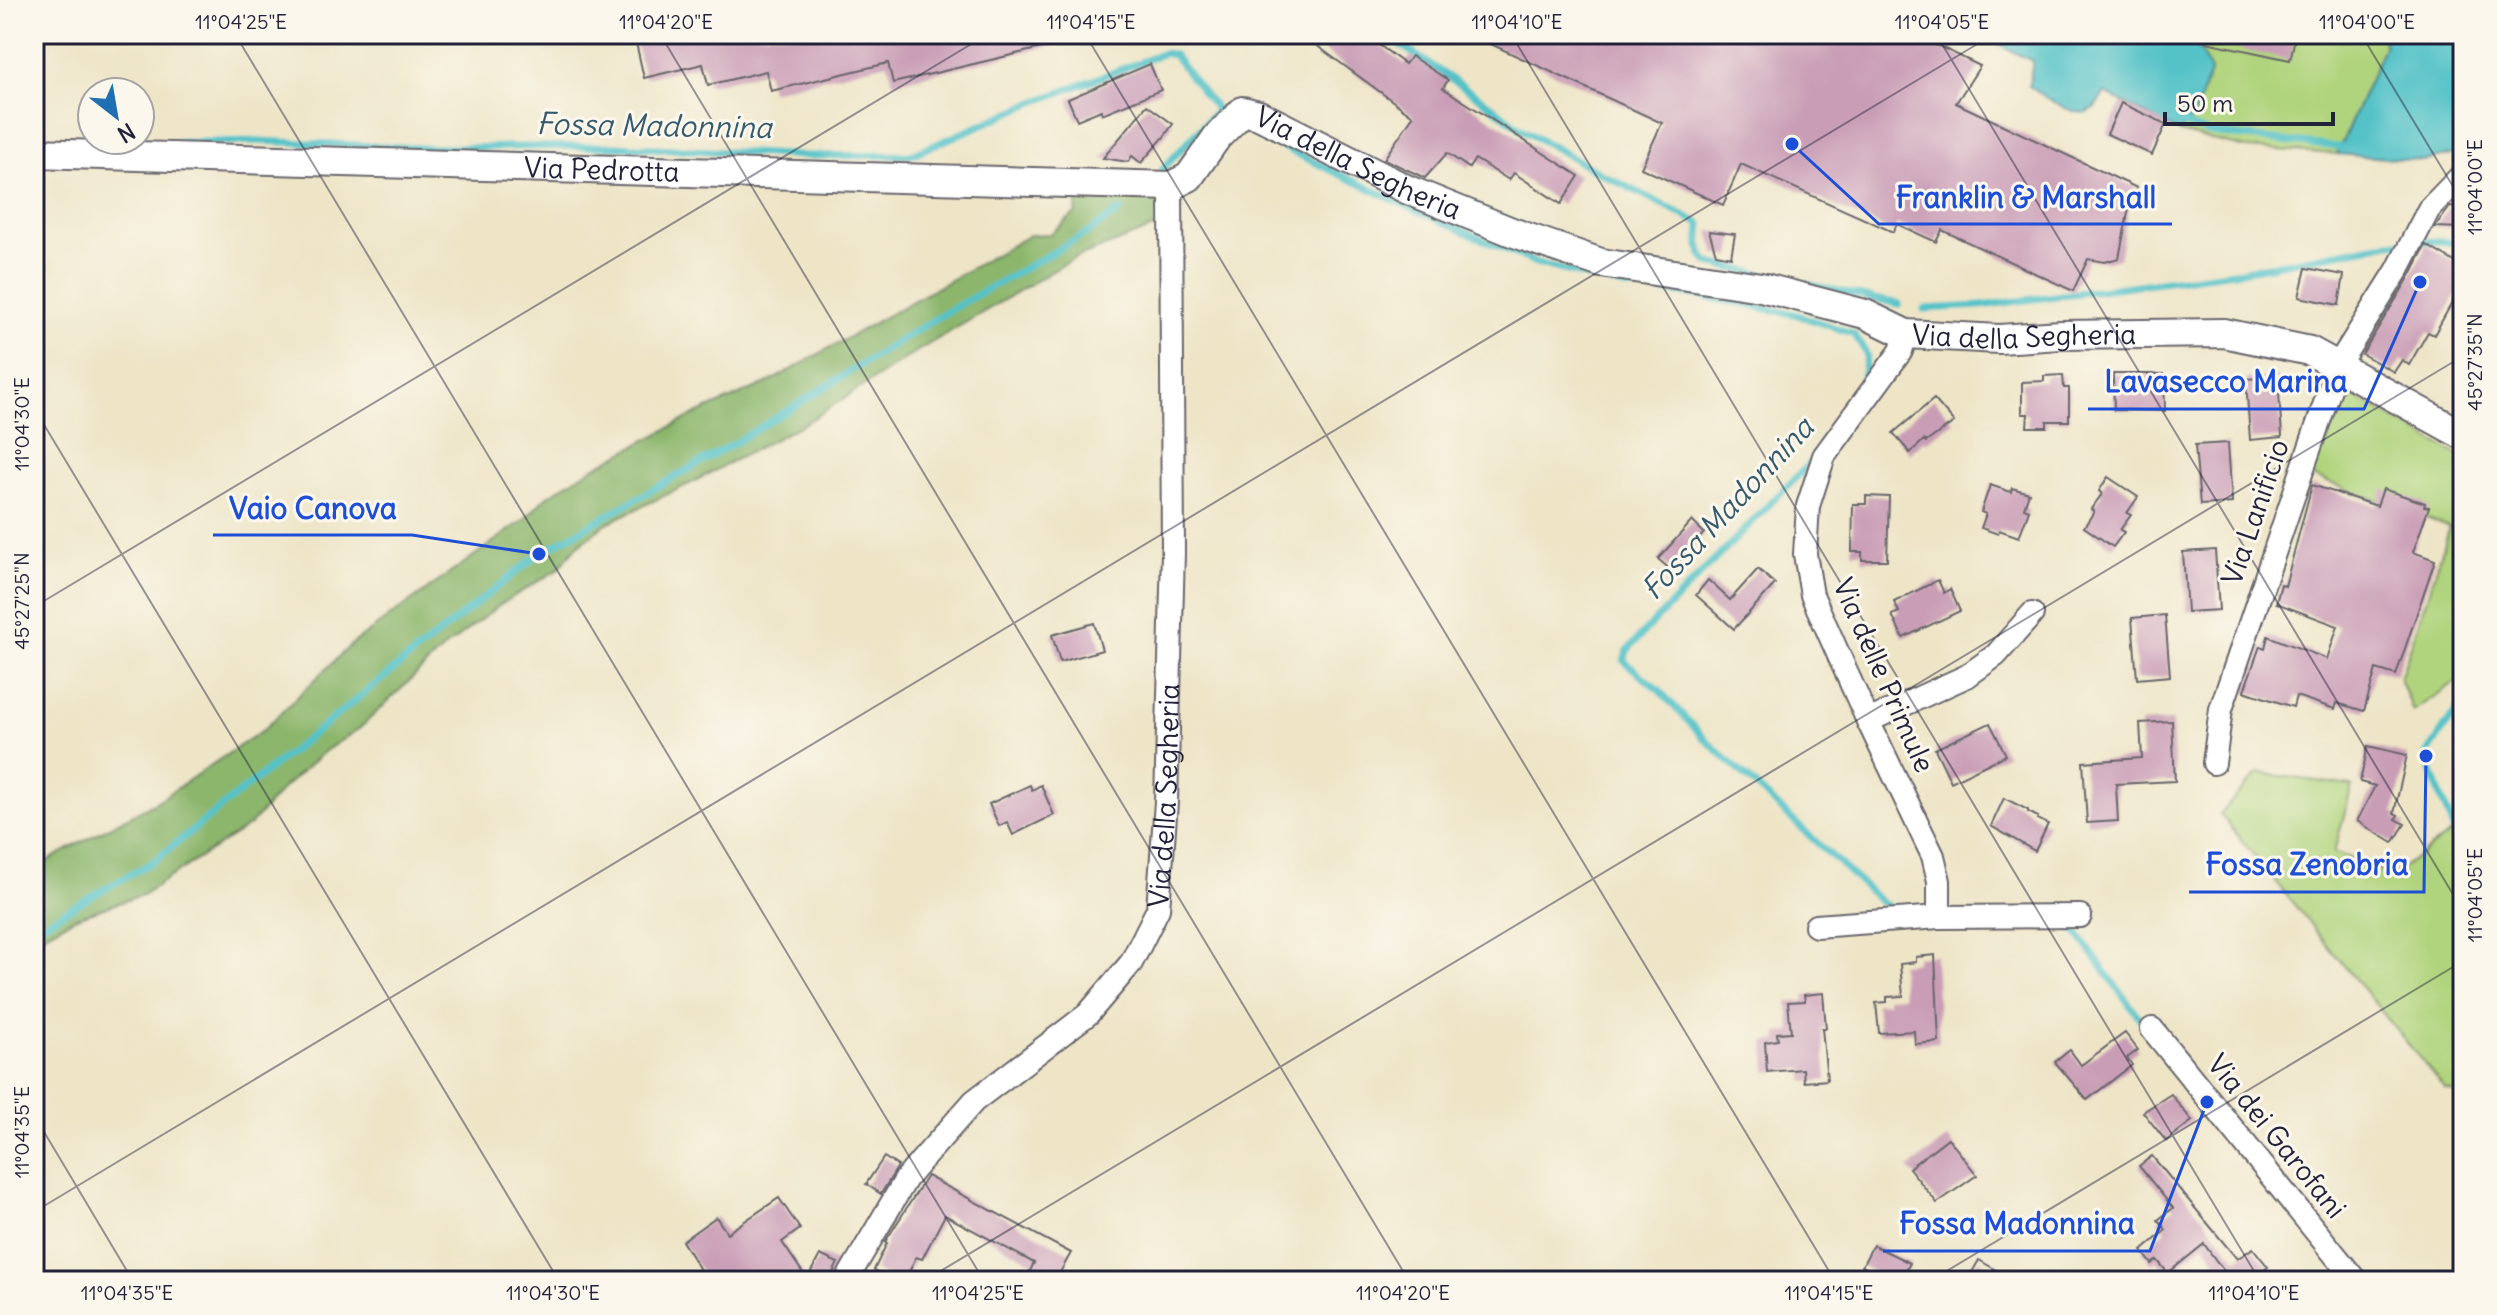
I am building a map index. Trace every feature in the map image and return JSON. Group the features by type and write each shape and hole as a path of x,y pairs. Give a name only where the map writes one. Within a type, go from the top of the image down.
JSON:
{"street":[{"name":"Via della Segheria","path":"846,1281 906,1179 921,1161 974,1101 1088,1014 1131,963 1158,909 1166,802 1173,553 1171,186 1189,177 1217,137 1243,111 1259,115 1406,189 1512,232 1601,263 1761,287 1865,314 1906,334 1999,339 2224,333 2310,351 2463,435"},
{"name":"Via Pedrotta","path":"34,153 1171,186"},
{"name":"Via Lanificio","path":"2214,763 2221,709 2230,678 2338,365 2397,271 2429,209 2463,174"},
{"name":"Via delle Primule","path":"1906,334 1901,351 1824,456 1808,506 1805,554 1812,595 1933,856 1939,881 1939,917"},
{"path":"1868,721 1967,676 1996,655 2032,614"},
{"path":"1816,926 1939,917 2080,916"},
{"name":"Via dei Garofani","path":"2152,1029 2356,1281"}],"green space":[{"path":"2186,34 2380,34 2385,45 2337,154 2246,148 2179,132 2193,117 2195,43"},
{"path":"1079,182 1166,184 1161,225 1073,259 919,350 809,421 607,523 576,547 557,570 501,604 444,648 360,728 325,751 284,787 250,825 142,895 74,918 34,940 34,868 161,799 263,730 352,644 525,519 546,497 591,469 692,416 769,382 1030,235 1050,234 1076,213"},
{"path":"2341,389 2463,458 2463,677 2413,711 2400,679 2450,527 2311,476"},
{"path":"2258,773 2352,786 2334,852 2392,875 2458,828 2463,835 2463,1094 2445,1089 2220,814"}],"water":[{"path":"1975,34 2186,34 2211,70 2193,117 2179,132 2105,93 2090,111 2065,108 2029,86 2033,61"},
{"path":"2380,34 2463,34 2463,152 2425,161 2337,154 2385,45"}],"building":[{"path":"634,34 1070,34 1071,41 893,83 888,63 771,91 766,71 708,85 703,64 644,78"},
{"path":"1301,34 1364,34 1405,64 1411,56 1448,80 1443,88 1579,176 1561,204 1514,173 1509,180 1475,159 1469,168 1447,153 1425,178 1384,159 1413,116"},
{"path":"1469,34 1914,34 1980,66 1956,103 2137,188 2131,198 2119,258 2105,262 2088,259 2073,291 1942,230 1936,242 1897,224 1893,232 1741,164 1723,205 1641,168 1662,123"},
{"path":"2206,34 2296,34 2290,60 2206,42"},
{"path":"1150,64 1161,90 1102,114 1101,110 1077,120 1068,99"},
{"path":"2121,103 2166,124 2152,155 2107,134"},
{"path":"1147,105 1173,124 1164,137 1141,163 1132,156 1128,162 1103,158"},
{"path":"2450,207 2463,208 2463,228 2435,227"},
{"path":"1709,231 1735,234 1731,257 1716,254"},
{"path":"2426,245 2463,267 2463,283 2434,335 2428,332 2409,365 2402,360 2394,372 2362,354"},
{"path":"2306,268 2344,275 2339,305 2299,297"},
{"path":"2113,374 2164,374 2165,411 2114,410"},
{"path":"2063,375 2064,388 2069,388 2069,421 2047,421 2047,427 2027,427 2028,414 2022,414 2022,382 2044,381 2044,376"},
{"path":"2278,377 2282,437 2250,440 2246,379"},
{"path":"1934,399 1954,422 1926,442 1924,440 1910,453 1893,433"},
{"path":"2228,443 2232,503 2200,505 2195,445"},
{"path":"2108,477 2138,497 2127,513 2131,515 2120,530 2124,532 2113,547 2084,527 2094,512 2091,509 2102,494 2099,491"},
{"path":"1990,485 2011,492 2012,488 2029,493 2024,508 2029,510 2019,537 1981,528 1986,514 1981,512"},
{"path":"2312,485 2377,506 2383,489 2429,507 2413,552 2435,560 2396,675 2376,669 2364,711 2337,703 2335,709 2296,696 2293,707 2244,691 2260,646 2265,648 2268,636 2327,659 2338,626 2276,603 2281,584 2285,586"},
{"path":"1866,496 1889,497 1887,560 1862,560 1862,552 1852,552 1853,504 1866,504"},
{"path":"1692,521 1704,533 1671,570 1658,559"},
{"path":"2215,550 2219,610 2187,612 2183,552"},
{"path":"1758,569 1775,584 1734,629 1696,595 1708,580 1730,600"},
{"path":"1938,580 1944,593 1950,589 1960,611 1903,638 1892,615 1899,612 1894,602"},
{"path":"2165,615 2170,676 2137,679 2132,618"},
{"path":"1094,623 1102,650 1060,662 1052,635"},
{"path":"2172,721 2175,781 2116,784 2118,821 2087,823 2083,762 2142,758 2140,723"},
{"path":"1990,723 2006,755 1951,782 1935,749"},
{"path":"2368,746 2407,755 2394,813 2398,815 2396,819 2405,824 2393,843 2357,821 2375,786 2360,782"},
{"path":"1030,785 1032,790 1041,785 1054,815 1013,835 1007,822 999,826 989,804"},
{"path":"2004,798 2048,824 2035,851 1991,826"},
{"path":"1935,955 1939,1042 1915,1044 1914,1031 1879,1033 1876,1003 1887,1002 1887,997 1903,996 1900,964 1916,962 1916,957"},
{"path":"1823,993 1826,1028 1822,1028 1827,1080 1804,1082 1803,1069 1767,1072 1765,1042 1778,1040 1777,1033 1791,1032 1788,1002 1805,1001 1804,995"},
{"path":"2125,1033 2138,1050 2127,1058 2132,1065 2087,1100 2055,1062 2070,1050 2081,1065"},
{"path":"2171,1094 2192,1121 2166,1141 2143,1112"},
{"path":"1948,1138 1977,1175 1937,1203 1909,1168"},
{"path":"2152,1156 2237,1259 2253,1248 2268,1267 2248,1281 2231,1281 2204,1244 2168,1273 2157,1260 2152,1264 2142,1251 2166,1230 2158,1220 2173,1208 2139,1166"},
{"path":"884,1157 898,1166 881,1194 866,1184"},
{"path":"927,1176 1071,1253 1055,1281 1025,1281 1034,1263 945,1215 922,1259 916,1257 905,1281 896,1281 874,1270 885,1242"},
{"path":"779,1198 800,1229 782,1242 807,1279 820,1255 838,1263 829,1281 707,1281 682,1241 716,1217 727,1233"},
{"path":"1873,1245 1910,1263 1901,1281 1892,1281 1862,1266"},
{"path":"1979,1260 2015,1281 1967,1281"}],"waterway":[{"path":"1384,34 1521,129 1701,224 1700,250 1709,263 1899,304"},
{"name":"Fossa Madonnina","path":"171,143 258,141 423,148 617,146 806,156 911,155 1032,103 1164,53 1174,55 1217,110 1226,113"},
{"path":"1162,170 1217,110"},
{"path":"2178,122 2210,133 2347,148"},
{"name":"Fossa Madonnina","path":"1249,131 1536,263 1624,286 1695,295 1794,314 1854,334 1867,355 1862,385 1824,440"},
{"path":"34,929 154,861 539,554 735,443 943,314 1089,232 1121,210"},
{"path":"1924,309 1981,306 2242,271 2390,243 2441,241 2463,245"},
{"name":"Fossa Madonnina","path":"1815,458 1644,632 1627,651 1624,661 1659,690 1705,739 1879,900 1897,913"},
{"path":"2463,700 2426,756 2463,856"},
{"name":"Fossa Madonnina","path":"2064,923 2077,933 2149,1031"}],"place":[{"name":"Franklin & Marshall","path":"1792,144"},
{"name":"Lavasecco Marina","path":"2420,282"},
{"name":"Vaio Canova","path":"539,554"},
{"name":"Fossa Zenobria","path":"2426,756"},
{"name":"Fossa Madonnina","path":"2207,1102"}]}
